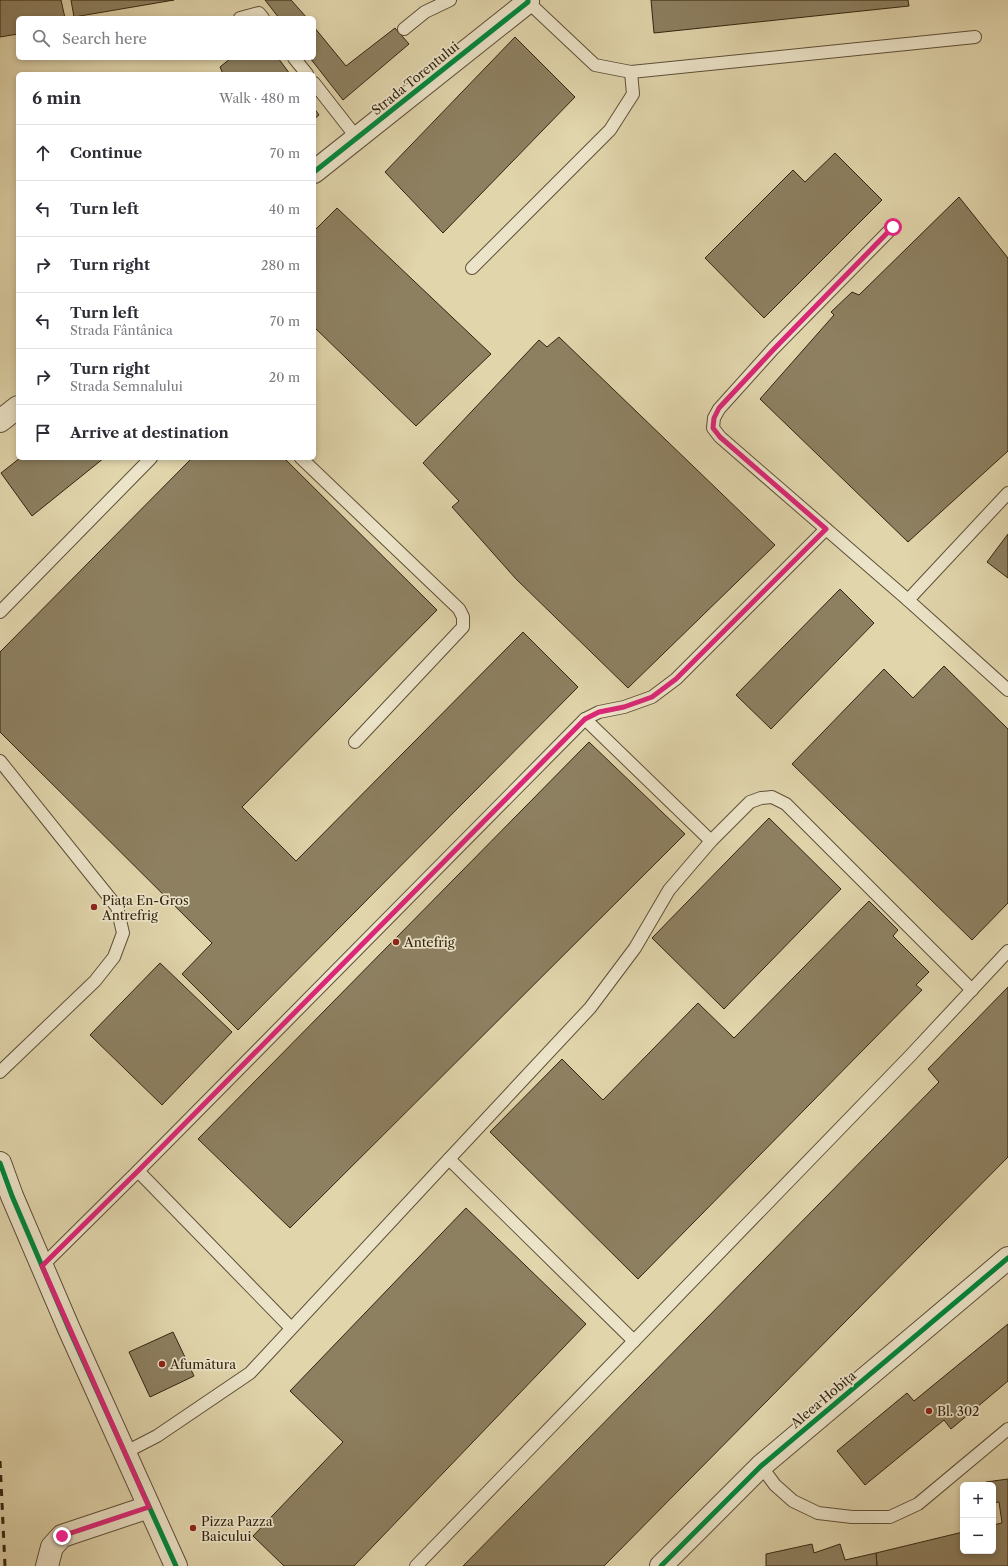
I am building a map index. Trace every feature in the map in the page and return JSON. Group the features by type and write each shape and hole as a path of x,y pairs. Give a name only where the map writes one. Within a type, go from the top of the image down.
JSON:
{"street":[{"name":"Strada Torentului","path":"316,170 530,1"},
{"path":"0,421 16,408"},
{"path":"0,1163 12,1196 69,1329 126,1452 176,1566"},
{"name":"Aleea Hobița","path":"661,1566 761,1466 1008,1258"},
{"path":"47,1566 52,1547 62,1536 149,1507"}],"lane":[{"path":"404,28 425,12 450,0"},
{"path":"530,1 594,65 631,72 975,37"},
{"path":"248,16 259,13 261,16"},
{"path":"296,60 305,72"},
{"path":"472,268 610,130 633,94 631,72"},
{"path":"316,86 357,138"},
{"path":"893,227 774,349 719,408 714,418 713,428 720,437 908,600 1008,690"},
{"path":"0,612 149,460"},
{"path":"304,460 460,609 463,617 463,627 355,742"},
{"path":"908,600 1008,493"},
{"path":"42,1266 138,1171 585,719 599,712 624,707 652,697 676,679 826,529"},
{"path":"585,719 712,841"},
{"path":"0,761 117,907 123,933 114,957 95,981 0,1072"},
{"path":"126,1452 157,1436 250,1373 590,1008 635,948 668,890 712,841 750,802 761,798 772,797 786,804 972,990"},
{"path":"416,1566 910,1056 1008,951"},
{"path":"449,1159 634,1341"},
{"path":"138,1171 291,1328"},
{"path":"761,1466 775,1485 793,1501 818,1513 852,1517 890,1517 918,1504 1008,1429"}],"building":[{"path":"0,0 61,0 65,16 16,16 16,34 0,37"},
{"path":"71,0 174,0 80,16 74,16"},
{"path":"265,0 291,0 305,16 277,16"},
{"path":"651,0 908,0 909,6 654,33"},
{"path":"395,28 409,44 343,100 312,60 316,60 316,29 346,66"},
{"path":"515,37 575,97 443,233 385,172"},
{"path":"229,60 280,60 288,72 222,72 220,67"},
{"path":"835,153 882,200 764,318 705,258 793,170 805,182"},
{"path":"959,197 1008,258 1008,451 908,542 760,399 834,315 831,312 852,292 859,295"},
{"path":"337,208 491,354 416,426 316,329 316,229"},
{"path":"559,337 775,545 628,688 516,579 452,507 459,501 423,463 539,340 547,347"},
{"path":"17,460 102,460 32,516 1,473"},
{"path":"190,460 286,460 437,610 242,807 296,861 523,632 578,687 238,1030 182,974 212,943 0,732 0,652"},
{"path":"1008,534 1008,578 987,562"},
{"path":"840,589 874,623 771,729 736,695"},
{"path":"944,666 1008,729 1008,903 972,940 792,764 884,669 913,698"},
{"path":"589,742 685,834 290,1228 198,1139"},
{"path":"769,818 841,889 724,1009 652,938"},
{"path":"869,901 898,930 893,936 929,972 916,985 922,990 638,1279 490,1132 562,1059 603,1100 698,1003 734,1038"},
{"path":"160,963 232,1032 162,1105 90,1035"},
{"path":"1008,987 1008,1157 604,1566 463,1566 939,1082 928,1069"},
{"path":"466,1208 586,1324 354,1566 284,1566 253,1536 343,1442 290,1391"},
{"name":"Bl. 302","path":"1008,1324 1008,1381 951,1429 944,1420 865,1485 837,1451 907,1393 914,1401"},
{"name":"Afumătura","path":"173,1332 194,1376 150,1397 129,1352"},
{"path":"1008,1479 1008,1566 877,1566 876,1553 960,1533 960,1554 996,1554 996,1524 1002,1523 999,1502 996,1502 996,1482 986,1482"},
{"path":"812,1544 814,1553 840,1544 845,1560 876,1553 877,1566 766,1566 766,1554"}],"railway":[{"path":"0,1461 5,1566"}],"cycle path":[{"path":"316,170 528,2 528,0"},
{"path":"0,1163 12,1196 69,1329 176,1566"},
{"path":"661,1566 761,1466 1008,1258"}],"place":[{"name":"Piața En-Gros Antrefrig","path":"94,907"},
{"name":"Antefrig","path":"396,942"},
{"name":"Afumătura","path":"162,1364"},
{"name":"Bl. 302","path":"929,1411"},
{"name":"Pizza Pazza Baicului","path":"193,1528"}],"route":[{"path":"62,1536 149,1507 126,1452 69,1329 42,1266 138,1171 585,719 599,712 624,707 652,697 676,679 826,529 720,437 713,428 714,418 719,408 774,349 893,227"}]}
